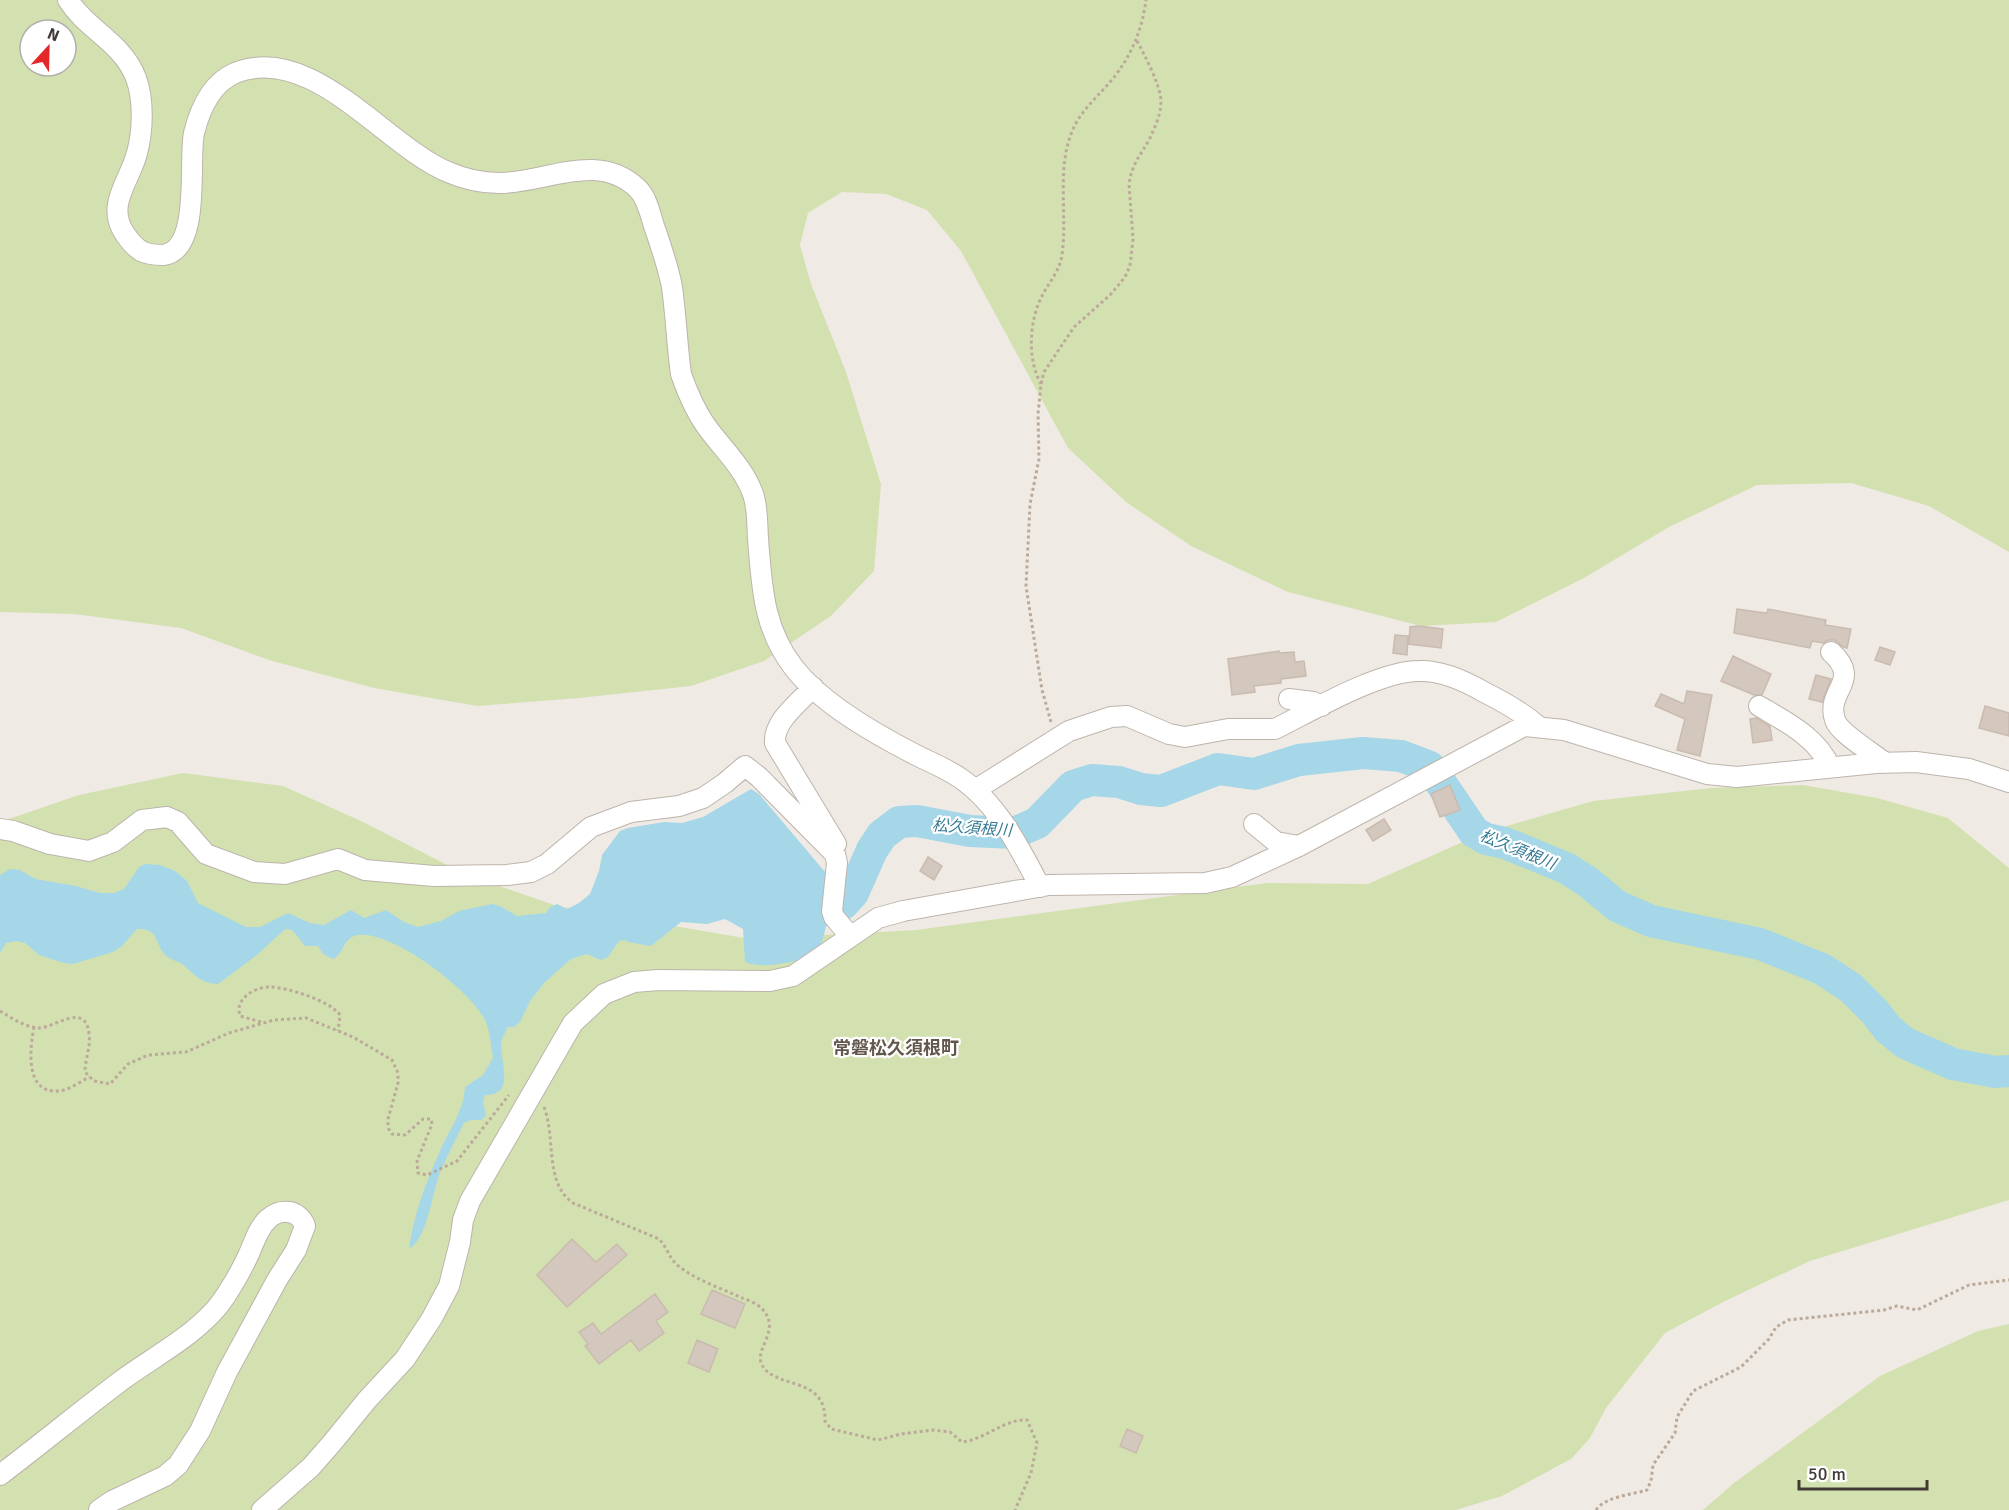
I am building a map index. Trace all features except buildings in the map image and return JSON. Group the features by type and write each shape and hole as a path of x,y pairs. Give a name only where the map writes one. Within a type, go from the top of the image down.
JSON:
{"street":[{"path":"68,0 84,20 119,49 136,78 141,100 139,144 117,201 117,219 131,243 142,252 167,255 180,245 189,219 192,149 200,114 220,82 241,71 253,68 284,71 321,84 417,154 438,168 453,174 481,182 500,183 582,169 614,174 630,181 642,193 668,271 681,374 685,386 693,406 738,466 753,495 766,615 774,634 791,663 813,687 865,727 958,776 984,798 1027,861 1040,887"},
{"path":"1831,652 1845,669 1844,680 1837,695 1834,711 1835,722 1885,763"},
{"path":"975,790 1055,738 1112,717 1127,716 1185,737 1228,729 1275,729 1382,678 1407,672 1421,671 1463,681 1512,707 1538,726"},
{"path":"813,687 777,729 775,742 839,850 832,911 834,917 850,936"},
{"path":"1289,699 1313,702 1322,706"},
{"path":"1759,706 1785,721 1816,744 1830,767"},
{"path":"262,1510 311,1467 405,1359 432,1318 449,1286 463,1220 470,1201 522,1092 573,1023 604,994 634,982 658,980 770,981 784,979 797,974 884,915 1040,887 1205,883 1232,877 1299,846 1524,726 1564,730 1707,774 1737,777 1830,767 1916,762 1969,769 2009,782"},
{"path":"0,829 13,831 50,844 89,851 113,842 142,820 167,817 178,822 206,854 254,872 285,874 338,859 359,868 388,872 434,876 507,875 531,872 547,864 584,831 631,812 679,806 703,798 745,766 759,777 837,858"},
{"path":"1254,824 1276,842 1299,846"},
{"path":"0,1475 122,1381 178,1342 214,1311 247,1259 263,1223 281,1211 299,1217 304,1226 296,1250 226,1372 200,1431 178,1465 165,1476 112,1500 99,1510"}],"path":[{"path":"1041,384 1034,366 1032,340 1041,299 1057,273 1062,256 1065,158 1075,125 1084,111 1110,83 1137,41 1146,0"},
{"path":"1055,738 1042,690 1026,586 1030,504 1039,459 1038,414 1041,384 1044,372 1074,327 1111,294 1125,277 1130,266 1134,239 1129,184 1136,159 1156,124 1161,102 1156,84 1137,41"},
{"path":"266,1022 253,1021 240,1016 238,1009 246,995 268,987 296,993 334,1008 340,1015 338,1031"},
{"path":"0,1011 21,1023 34,1027 45,1027 67,1018 83,1021 89,1031 90,1042 85,1064 86,1072 89,1077 99,1083 110,1084 114,1082 124,1067 139,1058 148,1055 186,1052 229,1033 266,1022 306,1018 353,1037 390,1058 395,1065 398,1083 387,1125 392,1134 405,1135 423,1119 430,1119 432,1124 416,1166 416,1171 420,1174 427,1175 452,1166 522,1092 541,1100 546,1112 557,1184 563,1197 659,1239 666,1246 672,1261 686,1271 758,1305 768,1317 769,1326 760,1358 762,1365 772,1374 815,1394 825,1411 825,1421 831,1429 878,1440 925,1431 951,1432 962,1442 973,1441 1017,1419 1027,1420 1037,1443 1031,1473 1015,1510"},
{"path":"34,1027 30,1046 32,1070 39,1085 57,1091 67,1089 89,1077"},
{"path":"1596,1510 1600,1504 1647,1490 1653,1465 1675,1433 1677,1418 1693,1391 1741,1367 1769,1339 1776,1327 1788,1320 1884,1310 1897,1306 1917,1310 1969,1285 2009,1280"}],"green space":[{"path":"0,0 2009,0 2009,552 1929,506 1851,483 1757,485 1669,527 1584,578 1496,622 1421,626 1288,592 1191,546 1126,502 1068,448 961,251 927,210 886,194 842,192 808,213 800,245 811,284 846,372 881,484 874,571 831,616 764,661 691,686 477,706 374,688 272,661 181,628 74,614 0,612"},
{"path":"183,773 283,786 361,821 465,874 557,906 750,939 916,930 1267,883 1368,884 1483,833 1593,801 1711,788 1803,785 1877,798 1948,818 2009,868 2009,1200 1810,1261 1725,1301 1665,1333 1606,1408 1590,1438 1571,1459 1502,1496 1456,1510 0,1510 0,822 79,795"},
{"path":"2009,1324 2009,1510 1703,1510 1734,1483 1880,1376 1978,1331"}],"water":[{"path":"751,789 759,794 831,879 829,910 823,939 814,957 770,965 745,962 743,929 725,919 707,924 681,922 651,946 625,940 619,941 608,957 601,960 587,954 571,959 544,983 530,1001 520,1022 514,1027 508,1027 501,1043 503,1084 494,1094 485,1095 483,1101 486,1116 481,1120 464,1123 440,1173 421,1235 409,1249 421,1199 459,1112 465,1087 483,1075 493,1058 489,1032 484,1018 462,992 428,964 390,942 373,936 358,935 349,939 337,957 333,959 323,954 318,946 305,946 292,930 285,929 257,955 218,984 202,980 182,964 167,956 156,937 144,929 137,929 121,947 113,952 73,964 39,955 25,943 17,941 6,943 0,953 0,875 10,869 20,870 35,879 100,893 114,893 124,889 139,867 145,864 160,865 175,871 187,881 198,903 246,927 260,927 288,913 310,923 324,925 351,910 364,918 386,910 404,922 418,927 441,921 459,911 492,904 517,916 546,913 550,907 557,904 567,909 590,894 599,871 602,855 620,831 664,822 682,823 703,817"}],"waterway":[{"name":"松久須根川","path":"802,914 827,910 843,904 853,893 872,850 882,835 899,822 917,821 970,831 1014,833 1037,823 1073,786 1092,780 1119,782 1141,789 1161,791 1218,769 1254,774 1299,760 1363,753 1401,756 1430,767 1474,832 1486,839 1505,843 1566,868 1588,882 1617,906 1651,921 1760,944 1822,969 1851,988 1888,1029 1905,1043 1953,1064 1995,1072 2009,1071"}],"district":[{"name":"常磐松久須根町","path":"896,1048"}]}
